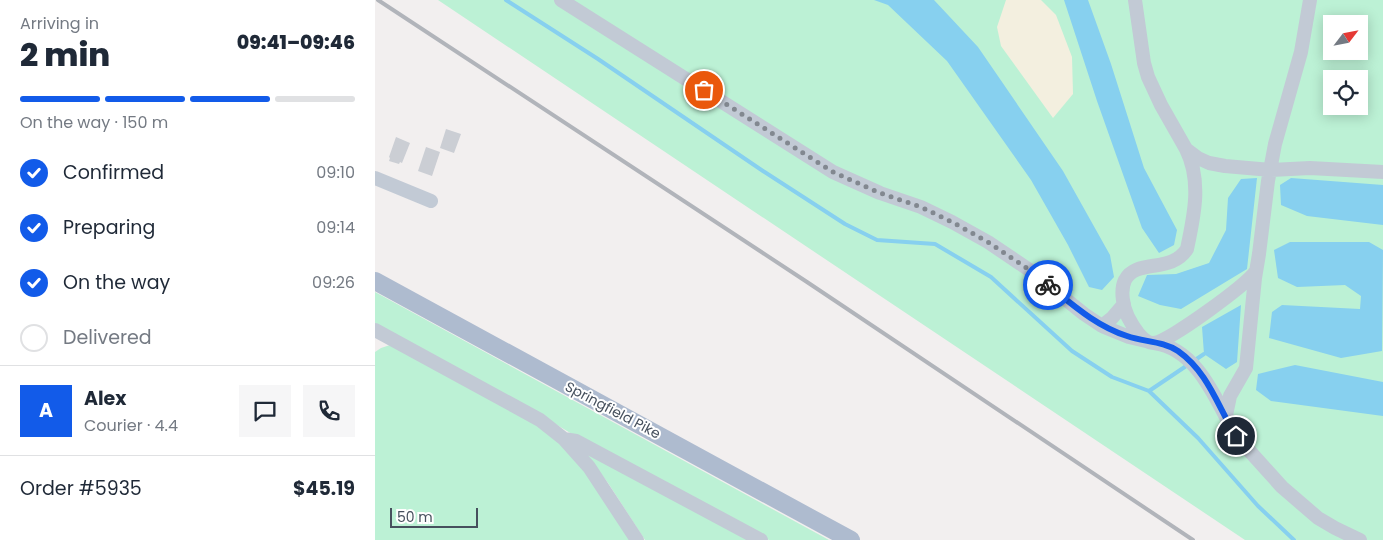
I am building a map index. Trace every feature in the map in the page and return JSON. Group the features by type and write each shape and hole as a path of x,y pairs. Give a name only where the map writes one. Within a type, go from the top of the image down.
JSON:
{"main road":[{"name":"Springfield Pike","path":"375,281 851,540"}],"street":[{"path":"561,0 833,172 880,193 921,207 988,242 1028,269 1102,326 1129,337 1171,347 1185,357 1205,380 1236,436 1282,487 1318,518 1360,540"},
{"path":"1135,0 1144,63 1148,77 1161,105 1187,149 1195,178 1195,199 1187,249 1183,255 1176,261 1133,272 1128,276 1123,285 1124,304 1131,322 1150,342"},
{"path":"1227,419 1227,406 1230,396 1246,368 1256,271 1275,144 1301,52 1310,0"},
{"path":"1187,149 1198,158 1209,162 1271,170 1310,168 1383,172"},
{"path":"375,178 431,201"},
{"path":"1150,342 1181,329 1247,282 1256,271"},
{"path":"1102,326 1124,304"},
{"path":"375,345 381,333 540,420 564,439 589,467 637,540"},
{"path":"564,439 576,441 761,540"}],"green space":[{"path":"438,0 1383,0 1383,540 1245,540"},
{"path":"375,292 829,540 769,540 582,440 522,404 375,323"},
{"path":"390,345 518,413 558,440 574,456 631,540 375,540 375,352"},
{"path":"581,447 755,540 645,540 608,483"}],"sand":[{"path":"1006,0 1041,0 1056,15 1072,57 1073,94 1053,118 1001,46 997,27"}],"water":[{"path":"874,0 934,0 978,47 1063,171 1110,255 1114,277 1102,290 1089,287 1068,245 1031,180 947,61 888,5"},
{"path":"1064,0 1088,0 1111,64 1144,168 1177,230 1174,245 1159,253 1142,228"},
{"path":"1257,178 1247,269 1181,309 1160,305 1138,296 1147,275 1176,274 1209,263 1226,230 1228,198 1241,179"},
{"path":"1291,178 1383,185 1383,225 1307,216 1281,205 1280,185"},
{"path":"1290,242 1369,242 1383,250 1382,351 1341,358 1269,338 1272,312 1282,305 1360,309 1361,296 1345,285 1297,287 1278,278 1274,250"},
{"path":"1241,305 1237,362 1226,369 1204,354 1202,327"},
{"path":"1295,365 1383,382 1383,416 1271,401 1256,390 1258,374"}],"building":[{"path":"446,129 461,134 454,153 440,148"},
{"path":"396,137 410,143 402,163 400,162 399,164 389,161"},
{"path":"426,147 440,152 432,176 418,171"}],"waterway":[{"path":"506,0 845,224 877,240 935,244 991,277 1072,351 1112,377 1149,391 1198,438 1258,506 1294,540"},
{"path":"1149,391 1204,354"}],"railway":[{"path":"378,0 807,282 1193,540"}],"way so far":[{"path":"704,90 833,172 880,193 921,207 988,242 1048,285"}],"route":[{"path":"1048,285 1102,326 1129,337 1171,347 1179,352 1193,364 1205,380 1236,436"}]}
